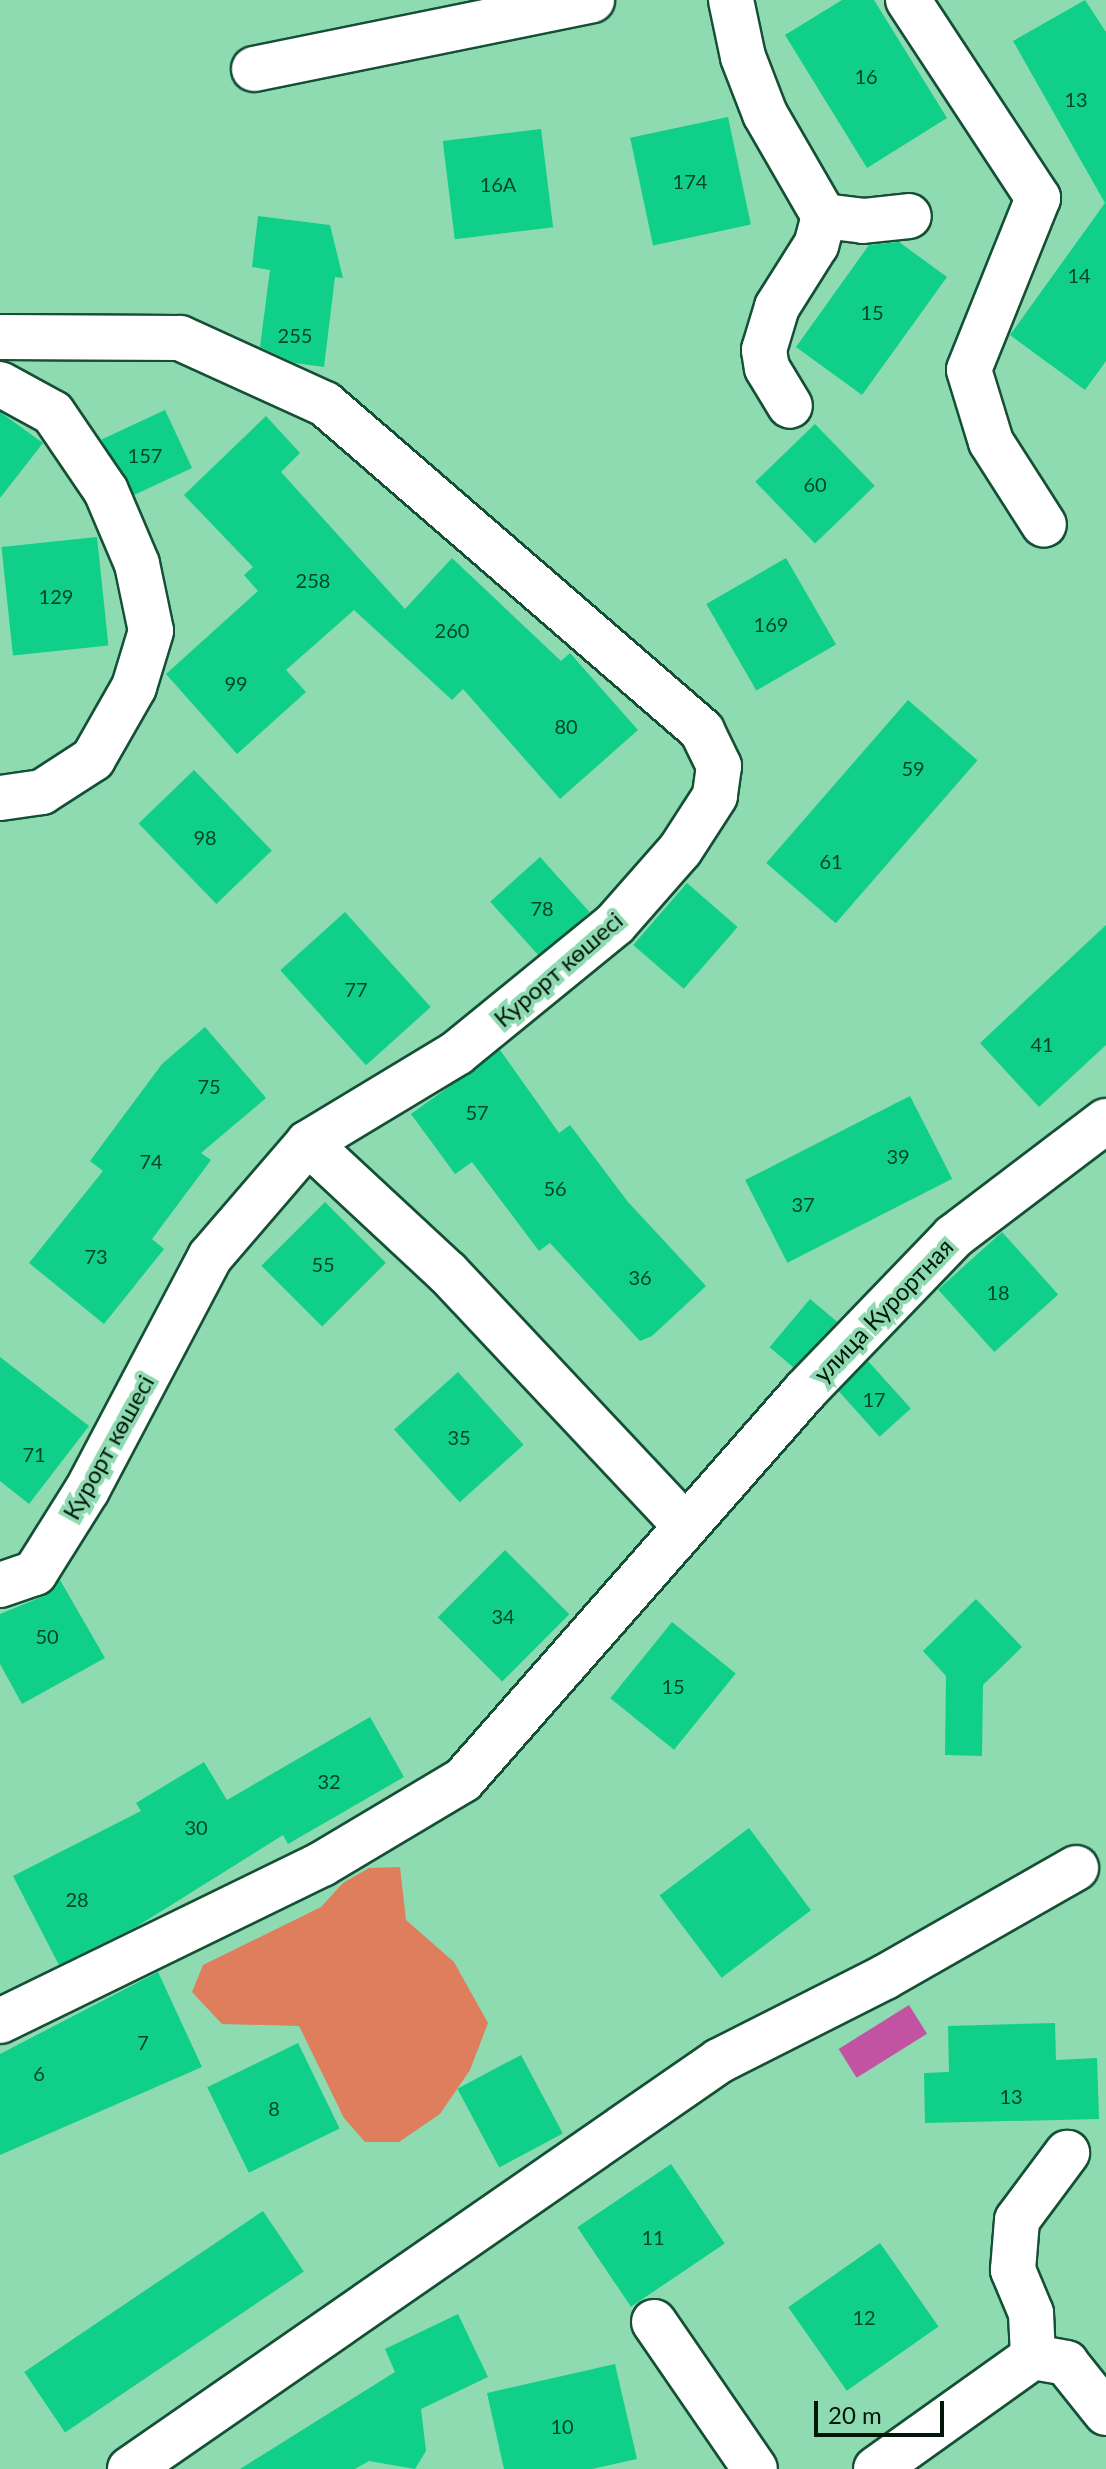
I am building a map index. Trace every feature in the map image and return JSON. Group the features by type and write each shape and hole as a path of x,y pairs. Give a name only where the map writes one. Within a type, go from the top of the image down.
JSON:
{"street":[{"path":"254,69 592,0"},
{"path":"731,0 743,57 765,114 824,216 816,245 777,307 764,350 773,383 790,406"},
{"path":"908,0 1038,198 969,370 991,442 1044,525"},
{"path":"824,216 863,221 909,216"},
{"name":"Курорт көшесі","path":"0,337 180,338 325,404 702,731 719,766 708,807 615,924 457,1053 308,1143 210,1257 87,1490 35,1573 0,1585"},
{"path":"0,384 53,413 106,491 137,564 151,631 134,687 93,759 42,792 0,798"},
{"name":"улица Курортная","path":"685,1525 953,1237 1106,1121"},
{"path":"0,2021 322,1864 463,1780 685,1525 448,1273 308,1143"},
{"path":"130,2469 719,2061 885,1977 1076,1868"},
{"path":"1033,2357 1031,2313 1013,2270 1017,2220 1067,2153"},
{"path":"654,2322 755,2469"},
{"path":"876,2469 1033,2357 1066,2363 1106,2413"}],"shaded area":[{"path":"400,1867 406,1920 454,1962 488,2023 470,2070 440,2114 399,2142 365,2142 344,2118 299,2026 222,2024 192,1992 203,1965 321,1907 343,1883 369,1868"},
{"path":"909,2005 927,2034 857,2078 839,2049"}],"building":[{"path":"842,0 874,0 947,118 867,168 785,35"},
{"path":"1085,0 1106,32 1106,361 1085,390 1010,335 1105,203 1013,41"},
{"path":"728,117 751,225 653,245 630,138"},
{"path":"541,129 553,227 455,239 443,141"},
{"path":"258,216 330,225 343,278 335,277 324,367 295,363 260,347 270,270 252,267"},
{"path":"899,242 947,277 862,395 796,347 869,245"},
{"path":"165,410 192,468 129,498 102,440"},
{"path":"0,412 43,443 0,498"},
{"path":"266,416 300,453 281,472 405,609 452,558 561,661 570,653 638,730 560,799 463,689 452,700 354,610 286,670 306,692 237,754 166,674 258,591 244,575 253,567 184,495"},
{"path":"815,424 875,486 815,544 755,482"},
{"path":"97,537 108,645 13,655 2,547"},
{"path":"786,558 836,645 756,691 706,604"},
{"path":"908,700 977,760 836,923 766,863"},
{"path":"194,770 272,851 216,904 139,823"},
{"path":"540,857 590,912 540,957 490,902"},
{"path":"687,883 738,927 684,989 633,945"},
{"path":"345,912 431,1007 366,1065 280,970"},
{"path":"1106,925 1106,1045 1039,1107 980,1043"},
{"path":"205,1027 266,1098 201,1153 211,1160 152,1239 164,1249 104,1324 29,1263 103,1171 90,1161 162,1064"},
{"path":"500,1050 559,1133 570,1125 628,1202 706,1286 652,1336 640,1341 550,1243 539,1251 472,1162 455,1174 411,1114"},
{"path":"910,1096 952,1179 787,1263 745,1180"},
{"path":"325,1202 386,1263 322,1326 261,1266"},
{"path":"1002,1232 1058,1294 994,1352 938,1290"},
{"path":"810,1299 837,1321 796,1370 770,1347"},
{"path":"0,1357 89,1426 29,1504 0,1481"},
{"path":"868,1361 911,1409 880,1437 837,1389"},
{"path":"458,1372 524,1445 460,1502 394,1430"},
{"path":"505,1550 569,1614 502,1682 438,1617"},
{"path":"60,1580 105,1658 22,1704 0,1664 0,1614 44,1596"},
{"path":"976,1599 1022,1647 983,1685 982,1756 945,1755 946,1676 923,1651"},
{"path":"672,1622 736,1674 674,1750 610,1698"},
{"path":"370,1717 404,1777 288,1844 283,1835 136,1927 59,1965 13,1876 141,1811 136,1803 204,1762 227,1800"},
{"path":"749,1828 811,1910 722,1978 660,1895"},
{"path":"158,1972 202,2067 0,2155 0,2054"},
{"path":"1055,2023 1056,2060 1097,2058 1099,2119 925,2123 924,2073 949,2072 948,2026"},
{"path":"298,2043 340,2128 249,2173 207,2087"},
{"path":"521,2055 563,2134 499,2167 457,2089"},
{"path":"671,2164 725,2244 631,2307 577,2227"},
{"path":"263,2211 304,2272 65,2433 24,2372"},
{"path":"880,2243 939,2327 847,2391 788,2307"},
{"path":"458,2314 488,2377 421,2409 426,2451 415,2469 369,2461 355,2469 240,2469 395,2372 385,2349"},
{"path":"615,2364 637,2459 592,2469 504,2469 487,2393"}]}
